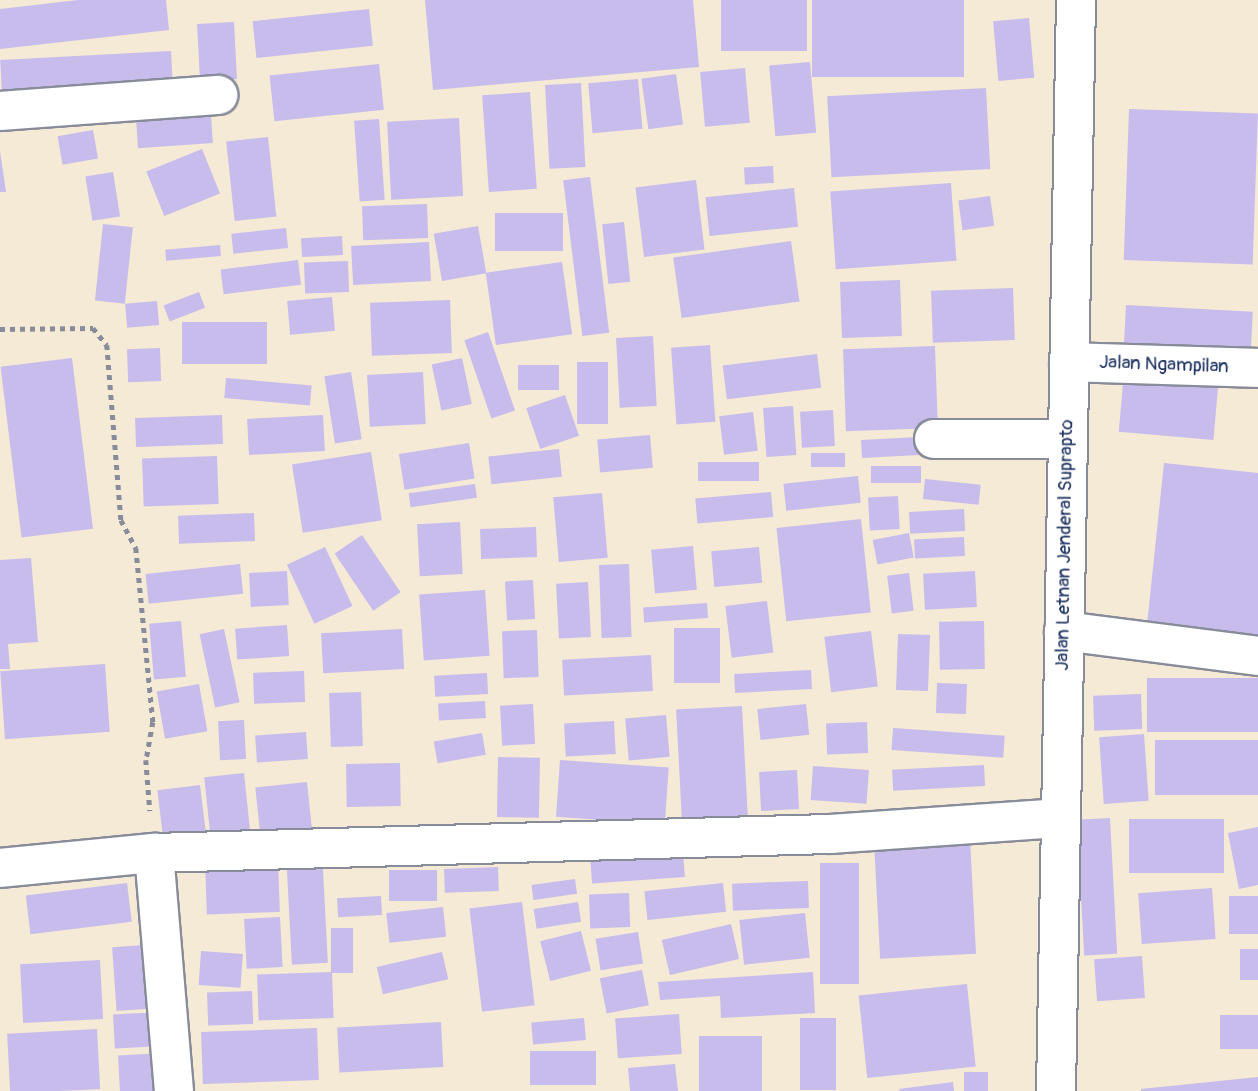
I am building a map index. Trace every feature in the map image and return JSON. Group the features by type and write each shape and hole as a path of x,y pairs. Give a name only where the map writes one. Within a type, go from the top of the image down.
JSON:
{"street":[{"name":"Jalan Letnan Jenderal Suprapto","path":"1056,1091 1076,0"},
{"path":"0,111 218,95"},
{"name":"Jalan Ngampilan","path":"1069,362 1258,368"},
{"path":"934,439 1066,439"},
{"path":"1064,631 1258,656"},
{"path":"0,868 153,853 831,834 1060,818"},
{"path":"153,853 174,1091"}],"path":[{"path":"0,329 93,328 107,345 121,520 136,548 153,722 146,760 153,853"}],"building":[{"path":"78,0 166,0 169,30 0,49 0,9"},
{"path":"425,0 693,0 699,67 433,90"},
{"path":"721,0 807,0 807,51 721,51"},
{"path":"812,0 964,0 964,77 812,77"},
{"path":"369,9 373,46 257,58 253,21"},
{"path":"1029,18 1034,78 998,81 993,21"},
{"path":"234,22 237,79 200,81 197,24"},
{"path":"171,51 173,84 2,93 0,60"},
{"path":"810,62 816,133 775,136 769,66"},
{"path":"379,64 384,110 274,121 270,75"},
{"path":"745,68 750,123 705,127 700,72"},
{"path":"676,74 683,125 648,129 641,79"},
{"path":"638,79 642,129 593,133 588,83"},
{"path":"581,83 585,167 549,169 545,85"},
{"path":"986,88 990,169 831,177 827,96"},
{"path":"530,92 537,189 489,192 482,95"},
{"path":"1129,109 1258,114 1253,264 1124,260"},
{"path":"211,116 213,143 138,148 136,121"},
{"path":"459,118 463,196 391,200 387,122"},
{"path":"379,119 385,200 360,202 354,121"},
{"path":"93,130 98,159 63,165 58,136"},
{"path":"268,137 276,217 235,221 226,141"},
{"path":"202,149 220,194 164,216 146,171"},
{"path":"0,151 6,192 0,192"},
{"path":"773,166 774,183 745,184 744,168"},
{"path":"113,172 120,216 92,221 85,176"},
{"path":"590,177 609,333 582,336 563,180"},
{"path":"696,180 705,249 644,257 635,187"},
{"path":"951,183 956,261 836,269 830,191"},
{"path":"794,188 798,227 710,236 705,197"},
{"path":"990,196 994,226 962,230 958,200"},
{"path":"427,204 428,238 363,240 362,206"},
{"path":"495,213 563,213 563,251 495,251"},
{"path":"624,222 630,282 608,284 602,224"},
{"path":"103,224 133,227 125,304 95,301"},
{"path":"478,226 486,273 442,281 434,234"},
{"path":"286,228 288,248 233,254 231,234"},
{"path":"342,236 343,255 302,257 301,238"},
{"path":"791,241 799,301 682,318 673,258"},
{"path":"429,242 431,281 353,285 351,246"},
{"path":"220,245 221,256 166,261 165,250"},
{"path":"298,260 301,285 224,294 221,270"},
{"path":"348,261 349,292 305,294 304,263"},
{"path":"562,262 572,334 496,345 486,273"},
{"path":"900,280 902,336 842,338 840,282"},
{"path":"1013,288 1015,340 933,343 931,291"},
{"path":"199,292 205,308 170,321 164,306"},
{"path":"332,297 335,331 290,335 287,301"},
{"path":"450,300 452,353 372,356 370,303"},
{"path":"157,301 159,325 127,328 125,304"},
{"path":"1126,305 1253,312 1251,355 1124,348"},
{"path":"182,322 267,322 267,364 182,364"},
{"path":"488,332 515,410 491,419 464,340"},
{"path":"653,336 657,406 620,408 616,338"},
{"path":"710,345 715,422 676,425 671,348"},
{"path":"935,346 938,428 846,431 843,349"},
{"path":"160,348 161,381 128,382 127,349"},
{"path":"817,354 821,388 727,399 723,366"},
{"path":"72,358 93,529 21,537 1,367"},
{"path":"462,358 472,404 441,410 432,364"},
{"path":"577,362 608,362 608,424 577,424"},
{"path":"518,365 559,365 559,390 518,390"},
{"path":"351,372 362,439 335,443 324,376"},
{"path":"423,372 426,424 370,427 367,375"},
{"path":"1124,372 1219,380 1213,440 1119,432"},
{"path":"226,378 312,385 310,405 224,398"},
{"path":"565,395 579,436 540,449 526,408"},
{"path":"793,406 796,455 766,457 763,408"},
{"path":"833,410 835,446 802,448 800,412"},
{"path":"753,412 758,451 724,455 719,416"},
{"path":"222,415 223,444 136,447 135,418"},
{"path":"323,415 325,451 249,455 247,419"},
{"path":"650,435 653,468 600,472 597,440"},
{"path":"918,437 919,455 862,458 861,440"},
{"path":"469,443 475,479 405,490 399,454"},
{"path":"559,449 562,477 491,484 488,456"},
{"path":"371,452 382,520 303,533 292,465"},
{"path":"811,453 845,453 845,467 811,467"},
{"path":"217,456 219,504 144,507 142,459"},
{"path":"698,462 759,462 759,481 698,481"},
{"path":"1164,463 1258,473 1258,636 1147,625"},
{"path":"871,466 921,466 921,483 871,483"},
{"path":"858,476 861,503 786,511 783,484"},
{"path":"925,479 981,485 979,505 923,499"},
{"path":"475,484 477,498 411,507 409,493"},
{"path":"771,492 773,517 697,524 695,499"},
{"path":"602,493 608,558 559,562 553,497"},
{"path":"898,496 900,529 870,531 868,498"},
{"path":"964,509 965,531 910,534 909,512"},
{"path":"254,513 255,541 179,544 178,516"},
{"path":"861,519 871,612 786,621 776,528"},
{"path":"460,522 463,574 420,576 417,524"},
{"path":"536,527 537,557 481,559 480,529"},
{"path":"909,533 914,558 877,565 873,540"},
{"path":"362,535 401,592 373,611 335,553"},
{"path":"964,537 965,556 915,559 914,540"},
{"path":"693,546 697,590 655,593 651,550"},
{"path":"325,547 352,606 314,624 287,565"},
{"path":"759,547 762,583 714,587 711,551"},
{"path":"31,558 38,642 8,644 10,669 0,669 0,560"},
{"path":"240,564 243,594 149,604 146,574"},
{"path":"629,564 632,637 602,638 599,565"},
{"path":"287,571 289,605 251,607 249,573"},
{"path":"975,571 977,607 925,610 923,574"},
{"path":"909,573 914,611 892,613 887,576"},
{"path":"533,580 535,619 507,620 505,581"},
{"path":"588,582 591,637 559,639 556,584"},
{"path":"485,590 490,656 424,660 419,595"},
{"path":"767,601 773,653 732,658 725,606"},
{"path":"707,603 708,618 644,622 643,607"},
{"path":"181,621 186,677 154,680 149,624"},
{"path":"984,621 985,669 940,670 939,622"},
{"path":"287,625 289,656 237,660 235,629"},
{"path":"674,628 720,628 720,683 674,683"},
{"path":"224,629 240,702 215,708 200,634"},
{"path":"402,629 404,669 323,673 321,633"},
{"path":"537,630 539,677 504,678 502,631"},
{"path":"871,631 878,687 831,692 824,637"},
{"path":"898,634 930,635 928,691 896,690"},
{"path":"651,655 653,691 564,696 562,660"},
{"path":"105,664 110,732 5,739 0,671"},
{"path":"811,670 812,689 735,693 734,674"},
{"path":"304,671 305,702 254,704 253,673"},
{"path":"487,673 488,694 435,697 434,676"},
{"path":"1147,678 1258,678 1258,732 1147,732"},
{"path":"937,683 967,684 966,714 936,713"},
{"path":"199,684 207,731 165,739 157,691"},
{"path":"361,692 363,746 331,747 329,693"},
{"path":"1141,694 1142,729 1094,731 1093,696"},
{"path":"485,701 486,718 439,720 438,703"},
{"path":"533,704 535,744 502,746 500,706"},
{"path":"806,704 809,735 761,740 757,709"},
{"path":"742,706 748,827 682,830 676,709"},
{"path":"666,715 670,757 629,760 625,719"},
{"path":"244,720 246,759 220,760 218,721"},
{"path":"614,721 616,754 566,757 564,724"},
{"path":"867,722 868,753 827,754 826,723"},
{"path":"893,728 1005,736 1003,758 891,750"},
{"path":"306,732 308,759 257,762 255,736"},
{"path":"482,733 486,755 438,763 434,742"},
{"path":"1144,734 1149,801 1104,804 1099,737"},
{"path":"1155,740 1258,740 1258,795 1155,795"},
{"path":"498,757 540,758 539,818 497,817"},
{"path":"560,760 669,768 665,824 556,817"},
{"path":"400,763 401,806 347,807 346,764"},
{"path":"984,765 985,786 893,791 892,770"},
{"path":"813,766 869,770 866,804 811,800"},
{"path":"797,770 799,809 761,811 759,772"},
{"path":"244,773 250,829 210,833 204,777"},
{"path":"307,782 313,838 261,843 255,787"},
{"path":"200,785 206,831 163,836 157,790"},
{"path":"1110,818 1117,954 1084,956 1077,820"},
{"path":"1129,819 1224,819 1224,873 1129,873"},
{"path":"1258,827 1258,885 1239,889 1228,833"},
{"path":"970,839 976,954 880,959 874,844"},
{"path":"322,851 328,963 292,965 286,853"},
{"path":"683,851 685,877 592,883 590,857"},
{"path":"278,860 280,912 207,915 205,863"},
{"path":"820,863 859,863 859,984 820,984"},
{"path":"498,867 499,891 445,893 444,869"},
{"path":"389,870 437,870 437,901 389,901"},
{"path":"575,879 577,894 534,900 531,885"},
{"path":"808,881 809,908 733,911 732,884"},
{"path":"127,883 132,922 31,934 26,895"},
{"path":"723,883 726,912 647,920 644,891"},
{"path":"1212,888 1216,939 1142,944 1138,893"},
{"path":"629,893 630,927 590,928 589,894"},
{"path":"381,896 382,915 338,917 337,898"},
{"path":"1229,896 1258,896 1258,934 1229,934"},
{"path":"522,902 535,1005 482,1012 469,908"},
{"path":"578,902 581,922 537,929 534,909"},
{"path":"443,907 446,937 389,943 386,913"},
{"path":"805,913 810,958 744,965 739,920"},
{"path":"280,917 283,967 247,969 244,919"},
{"path":"731,924 739,959 670,975 662,940"},
{"path":"331,928 353,928 353,973 331,973"},
{"path":"581,931 591,971 550,981 540,941"},
{"path":"638,932 643,964 601,970 596,939"},
{"path":"158,944 162,1008 117,1011 112,947"},
{"path":"1240,949 1258,949 1258,980 1240,980"},
{"path":"201,951 243,954 241,988 199,985"},
{"path":"442,952 448,979 383,994 377,967"},
{"path":"1142,956 1145,998 1097,1001 1094,959"},
{"path":"100,960 103,1019 23,1023 20,964"},
{"path":"642,970 649,1005 607,1014 600,978"},
{"path":"332,972 334,1018 259,1021 257,975"},
{"path":"813,972 815,1013 721,1018 720,996 660,1000 658,982"},
{"path":"967,984 976,1067 867,1078 859,995"},
{"path":"252,991 253,1024 208,1026 207,993"},
{"path":"162,1012 164,1046 115,1049 113,1015"},
{"path":"679,1014 682,1054 618,1058 615,1018"},
{"path":"1220,1015 1258,1015 1258,1049 1220,1049"},
{"path":"584,1018 586,1040 533,1045 531,1023"},
{"path":"800,1018 836,1018 836,1090 800,1090"},
{"path":"441,1022 443,1067 339,1072 337,1027"},
{"path":"317,1028 319,1080 203,1084 201,1032"},
{"path":"97,1029 100,1089 10,1091 7,1034"},
{"path":"699,1036 762,1036 762,1091 699,1091"},
{"path":"530,1051 596,1051 596,1085 530,1085"},
{"path":"165,1053 167,1091 120,1091 118,1055"},
{"path":"675,1064 678,1091 630,1091 628,1068"},
{"path":"964,1072 988,1072 988,1091 964,1091"},
{"path":"1258,1077 1258,1091 1141,1091 1141,1089"},
{"path":"953,1082 954,1091 899,1089"}]}
